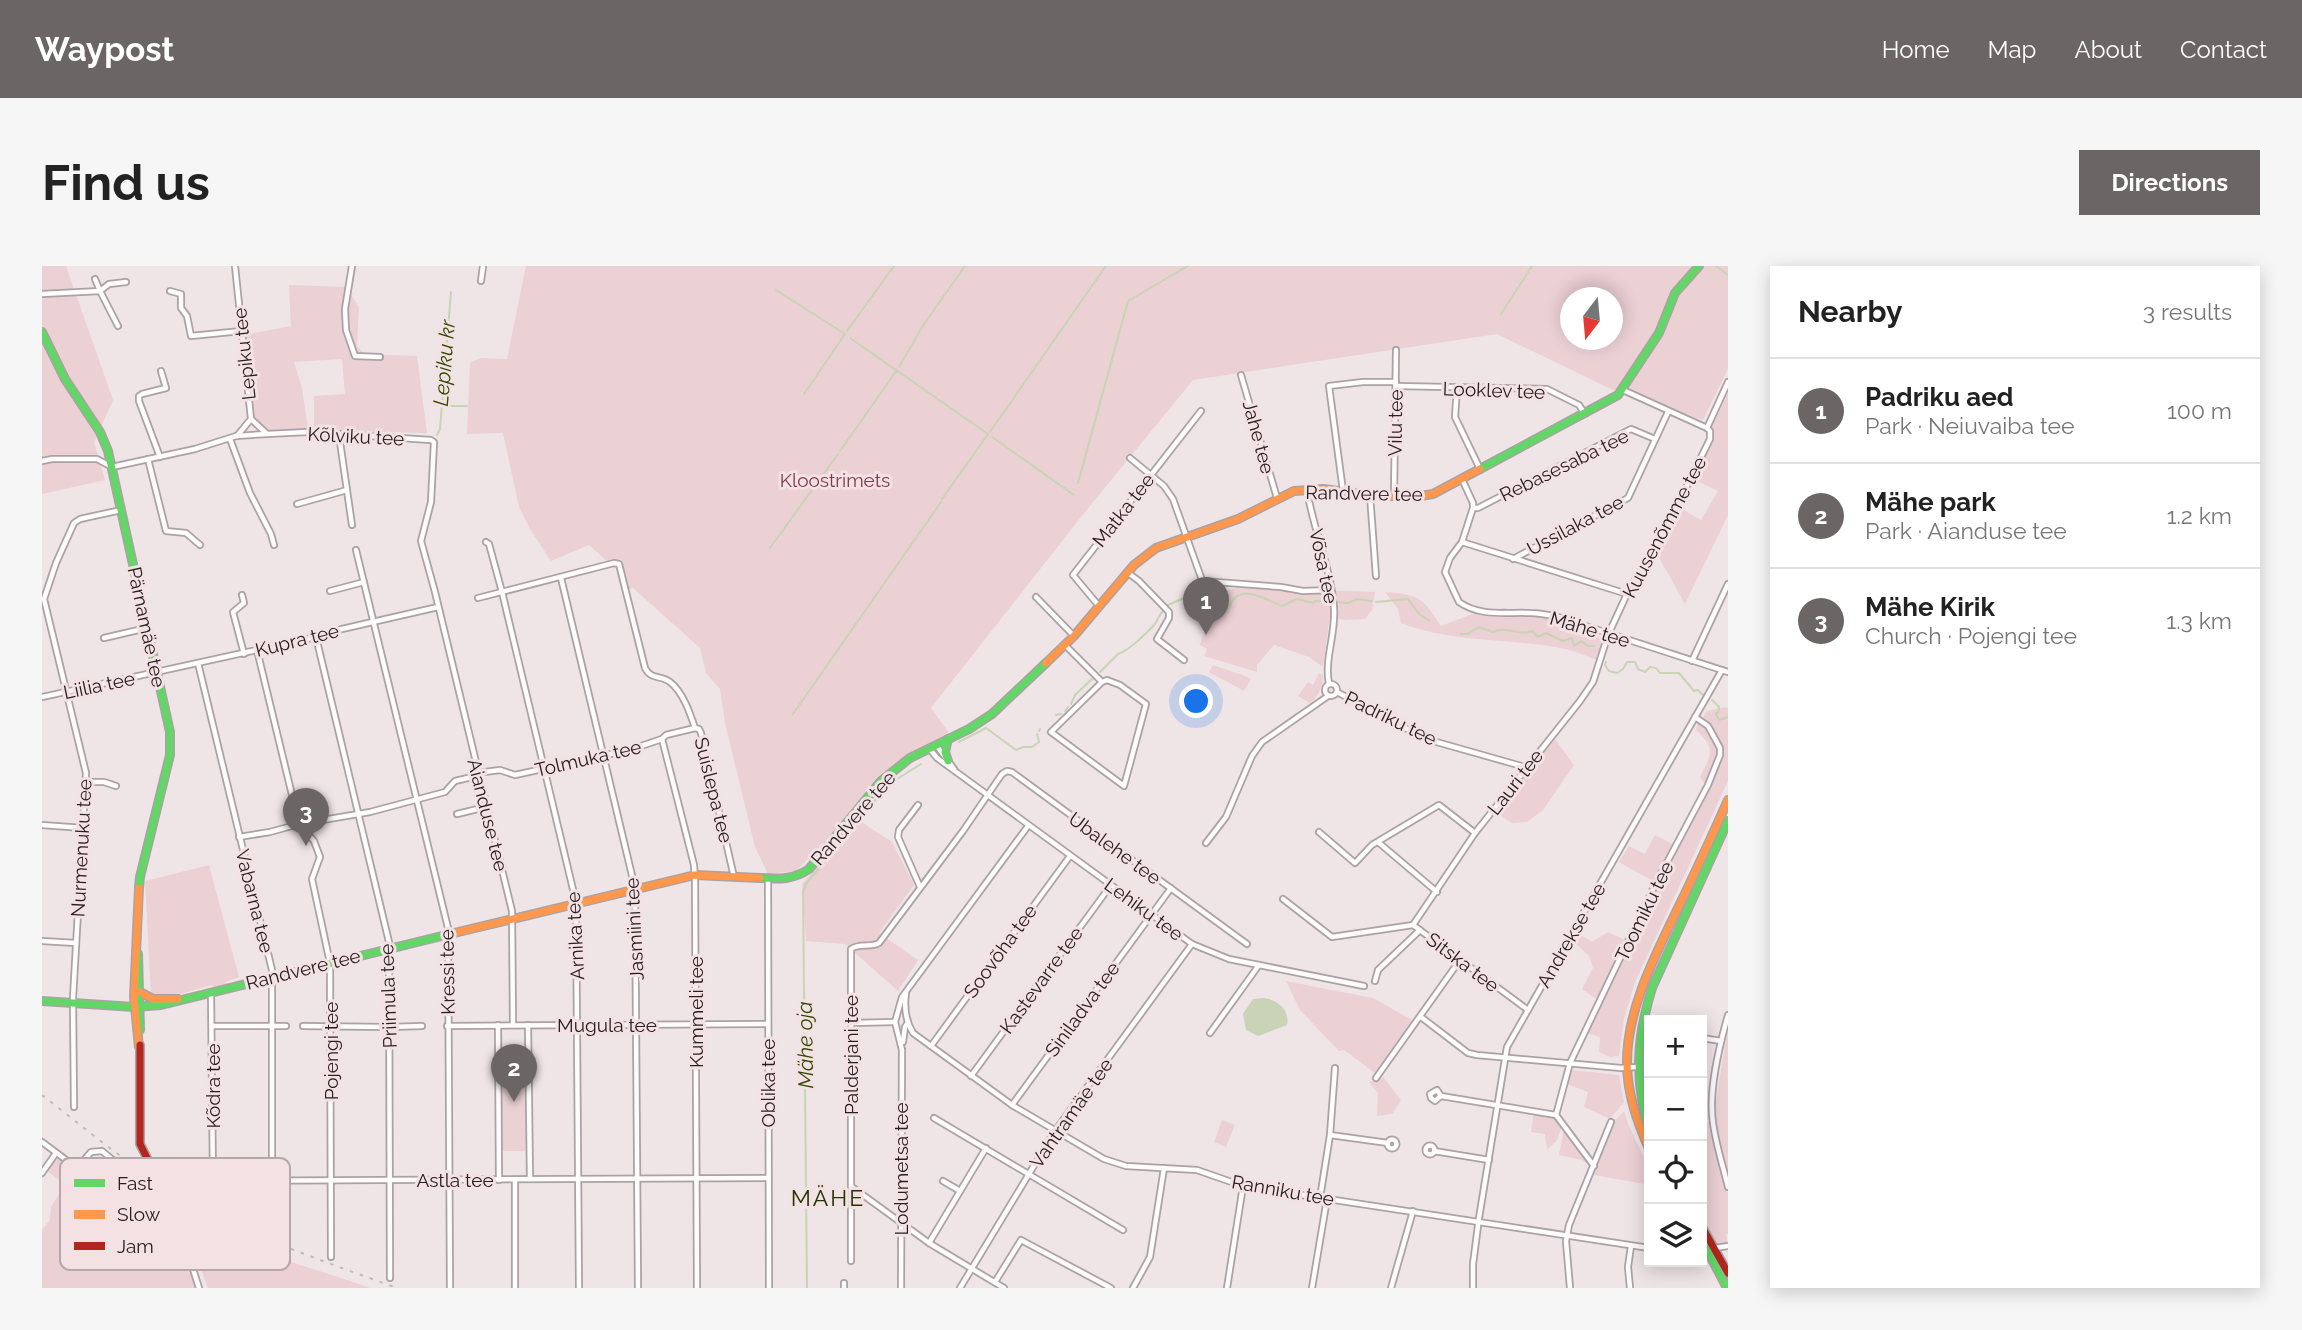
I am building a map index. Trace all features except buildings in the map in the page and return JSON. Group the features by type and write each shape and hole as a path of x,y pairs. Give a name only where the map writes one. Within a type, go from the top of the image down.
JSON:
{"main road":[{"name":"Randvere tee","path":"42,1001 160,1006 695,875 790,879 809,869 881,781 901,764 992,714 1074,636 1127,572 1144,556 1156,548 1238,519 1277,498 1307,489 1414,497 1433,494 1462,479 1613,399 1623,390 1659,333 1675,293 1699,266"},
{"name":"Pärnamäe tee","path":"42,332 74,393 100,432 108,451 169,726 170,749 141,868 138,938 140,992 137,1007"},
{"path":"948,739 945,752 948,761"},
{"path":"1646,1141 1636,1118 1627,1067 1629,1031 1634,1007 1728,800"},
{"path":"1644,1110 1637,1067 1640,1028 1646,1004 1728,821"},
{"name":"Pärnamäe tee","path":"138,938 134,964 141,1144 147,1158"},
{"path":"1663,941 1668,951"},
{"path":"140,992 152,999 184,999"},
{"path":"1707,1249 1728,1272"},
{"path":"1707,1249 1727,1288"}],"street":[{"name":"Lepiku tee","path":"235,266 251,419 236,436"},
{"path":"352,266 345,309 346,330 355,356 380,357"},
{"path":"481,281 483,266"},
{"path":"95,279 118,326"},
{"path":"100,291 103,286 126,282"},
{"path":"42,294 100,291"},
{"path":"170,291 181,294 181,308 187,316 191,336 241,331"},
{"name":"Vilu tee","path":"1394,497 1396,350"},
{"path":"160,457 139,396 166,388 161,371"},
{"name":"Jahe tee","path":"1241,375 1277,498"},
{"name":"Looklev tee","path":"1343,491 1329,386 1363,382 1457,388 1547,389 1579,405 1585,414"},
{"name":"Kuusenõmme tee","path":"1608,635 1642,565 1678,504 1710,439 1710,431 1707,428 1728,382"},
{"path":"1457,388 1455,417 1480,468"},
{"path":"1623,390 1707,428"},
{"name":"Matka tee","path":"1100,607 1073,575 1201,411"},
{"name":"Ussilaka tee","path":"1513,559 1628,498 1668,412"},
{"path":"251,419 267,434"},
{"name":"Rebasesaba tee","path":"1473,508 1478,508 1631,429 1655,439"},
{"name":"Kõlviku tee","path":"112,467 236,436 307,432 431,440 434,442 430,502 421,541 438,607"},
{"path":"339,435 352,525"},
{"path":"230,439 250,493 274,545"},
{"path":"99,461 108,451"},
{"path":"42,461 52,458 99,461 112,467"},
{"path":"1130,458 1151,474 1174,499 1207,594"},
{"path":"148,459 166,531 186,533 200,545"},
{"path":"1462,479 1473,508"},
{"name":"Võsa tee","path":"1307,489 1334,612 1326,672 1329,684"},
{"path":"297,504 347,490"},
{"path":"1370,495 1376,576"},
{"name":"Mähe tee","path":"1473,508 1462,542 1450,558 1446,572 1459,602 1463,605 1491,613 1534,612 1558,617 1725,671"},
{"name":"Nurmenuku tee","path":"74,1107 73,1003 86,773 45,622 44,599 74,523 80,519 122,510"},
{"name":"Arnika tee","path":"486,542 489,544 502,592 576,902 579,1288"},
{"path":"1462,542 1628,594"},
{"name":"Kressi tee","path":"356,550 449,934 447,1026 450,1288"},
{"name":"Suislepa tee","path":"561,578 614,563 619,564 645,668 652,677 672,683 689,711 695,728 701,733 734,877"},
{"path":"1127,572 1169,612 1169,618 1157,639 1184,660"},
{"path":"478,598 561,578"},
{"name":"Jasmiini tee","path":"561,578 635,888 638,1288"},
{"path":"1203,581 1303,591 1331,590"},
{"path":"330,591 364,582"},
{"path":"1692,661 1728,584"},
{"path":"242,595 243,603 233,612 244,654"},
{"path":"1036,597 1074,636"},
{"name":"Kupra tee","path":"156,672 244,654 438,607"},
{"name":"Aianduse tee","path":"438,607 512,918 513,1025"},
{"path":"104,638 147,628"},
{"name":"Lauri tee","path":"1413,925 1475,833 1593,682 1608,635"},
{"name":"Priimula tee","path":"316,637 389,948 390,1278"},
{"path":"1065,645 1102,682"},
{"name":"Pojengi tee","path":"257,650 299,824 314,841 320,858 312,879 330,963 331,1257"},
{"name":"Vabarna tee","path":"198,663 272,970 272,1158"},
{"name":"Andrekse tee","path":"1473,1288 1473,1264 1507,1048 1695,716 1725,671"},
{"name":"Liilia tee","path":"42,697 156,672"},
{"path":"1107,680 1120,685 1146,704 1124,786 1051,732 1102,682 1107,680"},
{"path":"1329,684 1335,686 1337,692 1332,697 1324,690 1329,684"},
{"name":"Padriku tee","path":"1337,692 1421,736 1525,767"},
{"name":"Padriku tee","path":"1206,843 1226,817 1252,756 1262,742 1328,696"},
{"name":"Toomiku tee","path":"1556,1115 1570,1063 1720,755 1720,748 1708,726 1695,716"},
{"name":"Tolmuka tee","path":"477,772 500,770 515,775 604,755 695,728"},
{"name":"Kummeli tee","path":"662,739 695,875 697,1288"},
{"name":"Lehiku tee","path":"933,747 954,769"},
{"name":"Lehiku tee","path":"933,747 937,758 1028,827 1192,944 1217,955 1364,986"},
{"path":"239,837 358,814 445,792 456,781 471,777 477,772"},
{"name":"Ubalehe tee","path":"988,795 1002,774 1012,772 1247,944"},
{"path":"85,782 104,782 116,786"},
{"name":"Palderjani tee","path":"851,1261 851,949 879,943 988,795"},
{"path":"918,805 899,830 898,837 920,887"},
{"path":"1319,832 1355,863 1372,845 1439,805 1475,833"},
{"path":"457,814 486,807"},
{"path":"42,825 83,828"},
{"path":"902,1050 896,1023 898,1006 1028,827"},
{"path":"1378,842 1437,892"},
{"name":"Soovõha tee","path":"931,1046 1070,856"},
{"name":"Oblika tee","path":"768,879 769,1288"},
{"name":"Kastevarre tee","path":"971,1076 1111,885"},
{"path":"1152,915 1171,888"},
{"name":"Sitska tee","path":"1283,899 1332,937 1413,925 1528,1010"},
{"name":"Siniladva tee","path":"1013,1105 1152,915"},
{"path":"1376,981 1378,970 1420,930"},
{"path":"42,941 76,943"},
{"name":"Vahtramäe tee","path":"960,1288 1055,1131 1192,944"},
{"path":"1376,1078 1460,960"},
{"path":"1210,1033 1259,965"},
{"name":"Kõdra tee","path":"211,992 213,1158"},
{"path":"902,1050 906,1024 906,993"},
{"path":"896,1023 901,1016 906,1024"},
{"path":"1728,1016 1721,1041 1711,1105 1728,1187"},
{"path":"1421,1017 1468,1053 1637,1067"},
{"path":"851,1023 906,1024"},
{"name":"Mugula tee","path":"447,1026 768,1024"},
{"name":"Ranniku tee","path":"906,1024 912,1033 1013,1105 1104,1159 1126,1166 1197,1170 1243,1185 1644,1247"},
{"path":"498,1025 499,1180"},
{"path":"528,1025 530,1180"},
{"path":"213,1026 285,1026"},
{"path":"303,1026 422,1026"},
{"path":"903,1037 905,1033 912,1033"},
{"path":"1707,1039 1721,1041"},
{"name":"Lodumetsa tee","path":"901,1288 902,1050"},
{"path":"1320,1198 1330,1135 1335,1068"},
{"path":"1441,1096 1556,1115 1594,1166"},
{"path":"934,1118 1123,1230"},
{"path":"1570,1288 1567,1235 1569,1225 1611,1122"},
{"path":"1330,1135 1388,1143"},
{"path":"42,1142 63,1158"},
{"path":"929,1243 986,1148"},
{"path":"86,1158 93,1151 102,1151 110,1158"},
{"path":"1434,1151 1489,1160"},
{"path":"42,1173 56,1153"},
{"path":"1133,1288 1150,1257 1164,1168"},
{"name":"Astla tee","path":"290,1181 768,1178"},
{"path":"515,1180 515,1288"},
{"path":"943,1181 960,1191"},
{"path":"1227,1288 1243,1185"},
{"path":"851,1187 929,1243 1004,1288"},
{"path":"1312,1288 1327,1199"},
{"path":"1391,1288 1413,1211"},
{"path":"995,1282 1021,1240 1111,1288"},
{"path":"1630,1288 1628,1267 1631,1245"},
{"path":"1707,1249 1728,1246"},
{"name":"Pärnamäe tee","path":"193,1270 199,1288"}],"green space":[{"path":"42,266 66,266 113,400 94,442 105,480 42,494"},
{"name":"Kloostrimets","path":"526,266 1728,266 1728,369 1703,420 1613,390 1497,334 1193,380 931,708 949,733 909,754 877,777 827,839 796,871 768,874 755,847 725,723 720,689 706,673 700,648 633,588 629,589 621,559 608,562 589,545 551,561 519,507 503,433 467,434 470,363 480,358 507,359"},
{"path":"289,285 346,287 359,307 357,346 364,354 417,356 427,433 314,431 314,396 345,394 342,359 294,362 302,388 308,429 267,432 254,417 244,335 291,326"},
{"path":"1728,393 1728,515 1685,604 1657,554 1682,509 1701,520 1718,491 1689,477"},
{"path":"1239,587 1375,592 1372,610 1365,619 1344,620 1330,616 1323,667 1309,657 1274,645 1257,665 1257,672 1204,656 1207,649 1200,645 1208,618 1189,601"},
{"path":"1385,592 1406,594 1419,599 1441,626 1475,613 1504,608 1590,630 1602,640 1597,660 1561,648 1440,634 1401,623 1398,609"},
{"path":"1213,665 1251,679 1244,691 1209,672"},
{"path":"1319,673 1323,675 1321,686 1316,698 1310,703 1298,696 1308,682 1313,685"},
{"path":"1728,708 1728,781 1635,982 1624,1018 1619,1056 1610,1057 1599,1052 1600,1037 1586,1033 1602,1003 1582,989 1593,968 1589,956 1572,940 1576,932 1592,942 1608,932 1629,942 1658,884 1619,862 1629,846 1645,854 1655,835 1678,847 1708,788 1700,777 1710,751 1707,742 1696,730 1698,722 1707,711"},
{"path":"1555,739 1574,765 1543,810 1527,822 1512,823 1496,812"},
{"path":"857,819 892,842 914,885 879,933 918,960 898,991 845,944 806,941 802,884"},
{"path":"209,865 239,977 223,983 271,971 269,974 216,988 211,985 174,996 151,995 145,881"},
{"path":"1286,981 1373,998 1419,1024 1375,1073 1344,1050 1339,1051 1300,1010"},
{"path":"1728,1027 1728,1176 1718,1133 1713,1133 1728,1193 1728,1244 1716,1245 1707,1230 1707,1123 1713,1120"},
{"path":"501,1052 526,1052 527,1151 501,1151"},
{"path":"1571,1070 1619,1075 1624,1102 1610,1119 1584,1107 1588,1092 1565,1083"},
{"path":"1383,1077 1401,1100 1392,1114 1377,1116 1378,1093 1369,1082"},
{"path":"1624,1111 1644,1158 1644,1184 1594,1175 1613,1122"},
{"path":"1534,1113 1551,1116 1562,1126 1557,1140 1547,1150 1545,1134 1531,1132"},
{"path":"1222,1120 1235,1125 1226,1147 1214,1142"},
{"path":"1564,1129 1589,1165 1582,1160 1559,1155"},
{"path":"57,1158 60,1160 60,1180 47,1171"},
{"path":"60,1192 60,1270 190,1270 196,1288 42,1288 42,1230 50,1220 51,1207"},
{"path":"290,1261 370,1288 208,1288 201,1270 290,1270"}],"shaded area":[{"path":"1253,999 1274,1001 1285,1010 1287,1025 1258,1036 1246,1030 1243,1014"}],"waterway":[{"path":"847,331 894,266"},
{"path":"899,367 924,324 965,266"},
{"path":"990,432 1106,266"},
{"path":"1078,483 1128,301 1188,266"},
{"path":"1501,314 1532,266"},
{"path":"1716,266 1728,275"},
{"path":"776,290 845,334 804,394"},
{"name":"Lepiku kr","path":"437,435 440,429 451,292"},
{"path":"850,338 988,434 942,499"},
{"path":"840,451 897,370"},
{"path":"444,406 467,406"},
{"path":"992,437 1074,495"},
{"path":"770,548 838,454"},
{"path":"793,714 941,502"},
{"name":"Mähe oja","path":"1168,605 1184,598 1202,607 1207,605 1210,611 1226,612 1233,600 1241,594 1259,596 1282,606 1297,599 1313,603 1322,601"},
{"path":"1337,602 1348,603 1358,599 1371,601"},
{"path":"1376,602 1408,599 1419,614 1430,621"},
{"name":"Mähe oja","path":"1325,601 1331,603"},
{"path":"1100,672 1146,633 1163,611"},
{"path":"1461,634 1468,634 1479,627 1493,632 1533,631 1537,637 1546,633 1563,641 1572,638 1574,646 1581,641 1588,646 1594,646"},
{"name":"Mähe oja","path":"1606,662 1609,671 1617,673 1627,662 1635,662 1638,669 1645,672 1650,667 1656,668 1660,673 1679,673 1694,691 1698,690 1703,695"},
{"name":"Mähe oja","path":"1071,704 1075,695 1092,679"},
{"path":"1712,700 1719,707 1716,714 1719,720 1728,717"},
{"name":"Mähe oja","path":"1065,711 1068,707"},
{"name":"Mähe oja","path":"1056,715 1061,714"},
{"path":"959,742 986,728 1016,750 1032,747 1039,742 1037,734"},
{"name":"Mähe oja","path":"862,816 889,784 921,764"},
{"name":"Mähe oja","path":"807,1288 803,891 858,820"}],"railway":[{"path":"42,1095 124,1158"},
{"path":"290,1248 397,1288"}],"traffic: fast":[{"path":"1480,469 1618,395 1659,333 1675,293 1699,266"},
{"path":"42,332 65,379 100,432 108,451 170,732 170,755 139,888"},
{"path":"760,878 791,877 809,869 881,781 910,758 969,729 992,714 1046,663"},
{"path":"948,739 945,752 948,761"},
{"path":"1644,1111 1639,1058 1643,1023 1652,988 1728,821"},
{"path":"42,1001 134,1007 161,1005 450,934"},
{"path":"138,954 140,1030"},
{"path":"1707,1250 1727,1288"}],"traffic: slow":[{"path":"1046,663 1074,636 1134,565 1156,548 1238,519 1294,491 1323,489 1414,497 1433,494 1480,469"},
{"path":"1646,1141 1629,1085 1627,1062 1632,1022 1652,962 1728,800"},
{"path":"450,934 695,875 760,878"},
{"path":"139,888 134,997 139,1047"},
{"path":"140,992 153,999 178,999"}],"traffic: jam":[{"path":"140,1045 140,1144 147,1158"},
{"path":"1707,1236 1728,1273"}],"place":[{"name":"Padriku aed","path":"1206,635"},
{"name":"Mähe Kirik","path":"306,846"},
{"name":"Mähe park","path":"514,1102"}],"district":[{"name":"MÄHE","path":"828,1197"}]}
